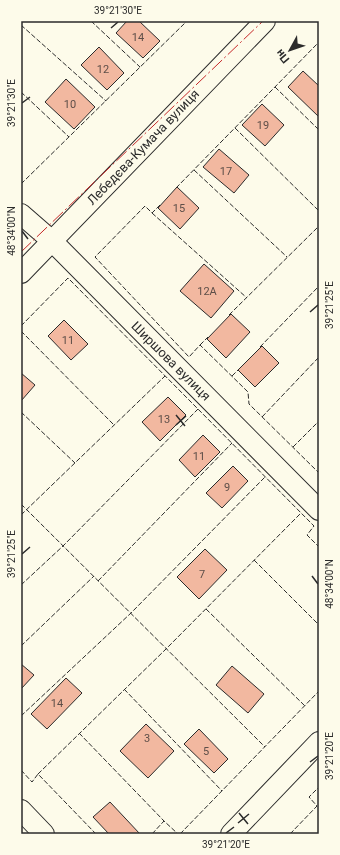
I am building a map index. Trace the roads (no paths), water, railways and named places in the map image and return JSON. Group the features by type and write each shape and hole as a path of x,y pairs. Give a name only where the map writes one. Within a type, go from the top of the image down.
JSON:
{"street":[{"name":"Лебедєва-Кумача вулиця","path":"21,273 265,21"},
{"name":"Ширшова вулиця","path":"21,214 52,241 319,510"},
{"path":"231,834 319,742"},
{"path":"21,810 44,834"}]}
